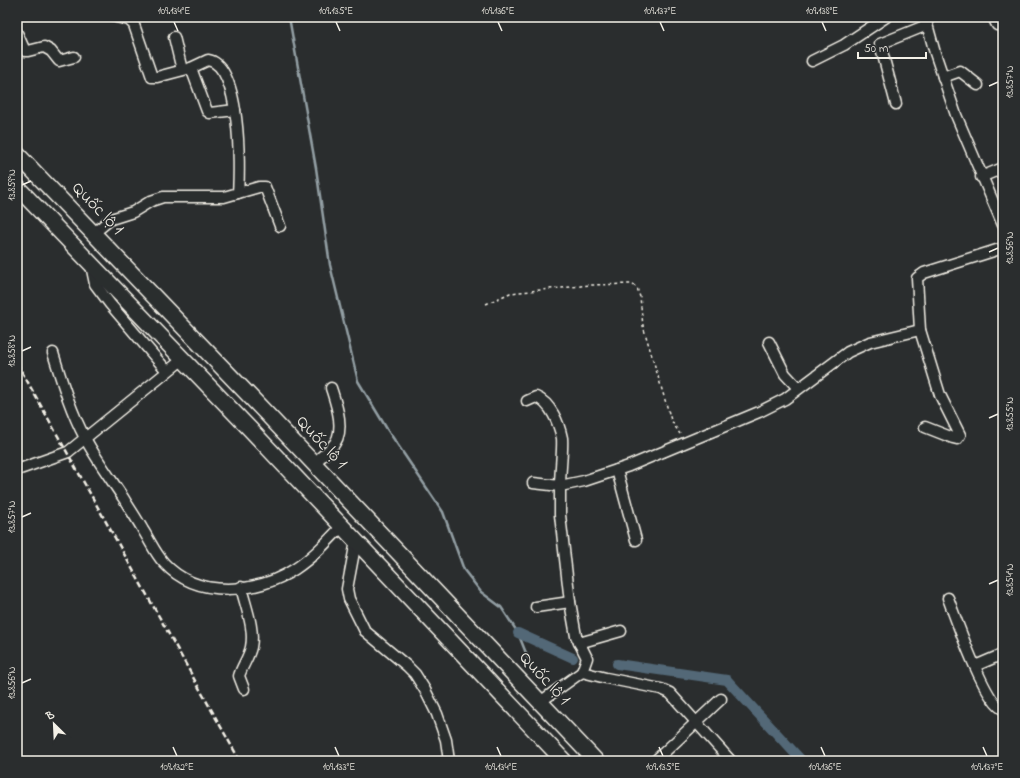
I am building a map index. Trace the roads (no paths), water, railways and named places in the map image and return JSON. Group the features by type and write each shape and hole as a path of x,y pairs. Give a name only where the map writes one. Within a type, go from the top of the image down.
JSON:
{"highway":[{"name":"Quốc lộ 1","path":"17,154 314,463 596,761"},
{"path":"17,187 249,428 564,761"},
{"path":"249,428 265,412"}],"street":[{"path":"116,17 129,20 134,25 152,77 186,69 208,60 220,65 225,73 235,110 240,141 238,192"},
{"path":"812,61 844,45 886,17"},
{"path":"896,104 880,44 926,21 956,114 981,177 1003,225"},
{"path":"17,33 25,51 44,47 51,51 59,61 74,58"},
{"path":"174,37 186,69 207,111 210,113 235,110"},
{"path":"943,77 960,71 978,85"},
{"path":"981,177 1003,168"},
{"path":"94,233 111,219 133,212 163,197 224,197 259,187 265,187 280,226"},
{"path":"925,427 957,439 960,435 940,395 920,330 917,278 919,275 1003,248"},
{"path":"90,263 95,284 105,298 167,371"},
{"path":"533,483 560,486 584,481 617,470 759,412 780,401 854,349 870,342 920,330"},
{"path":"769,342 785,374 798,388"},
{"path":"53,353 68,398 85,438 143,529 154,550 164,563 181,579 202,586 224,588 250,587 276,579 311,557 342,526"},
{"path":"17,470 68,452 182,359"},
{"path":"314,463 335,442 338,435 338,410 332,388"},
{"path":"527,401 538,397 550,408 562,441 560,516 570,602 575,630 579,643 587,658 582,672 540,702"},
{"path":"617,470 636,540"},
{"path":"356,541 347,589 351,604 365,631 407,666 419,680 437,714 446,740 448,761"},
{"path":"240,587 249,622 251,641 251,648 239,676 244,689"},
{"path":"948,598 975,666 992,700 999,708 1003,709"},
{"path":"536,607 570,602"},
{"path":"579,643 621,631"},
{"path":"975,666 1003,654"},
{"path":"582,672 662,689 670,693 731,761"},
{"path":"655,761 722,699"}],"waterway":[{"path":"289,17 316,168 330,265 358,381 387,429 443,512 464,570 481,592 501,607 518,633 528,658"},
{"path":"518,633 573,658"},
{"path":"617,664 727,680 802,761"}],"railway":[{"path":"17,363 240,761"}]}
